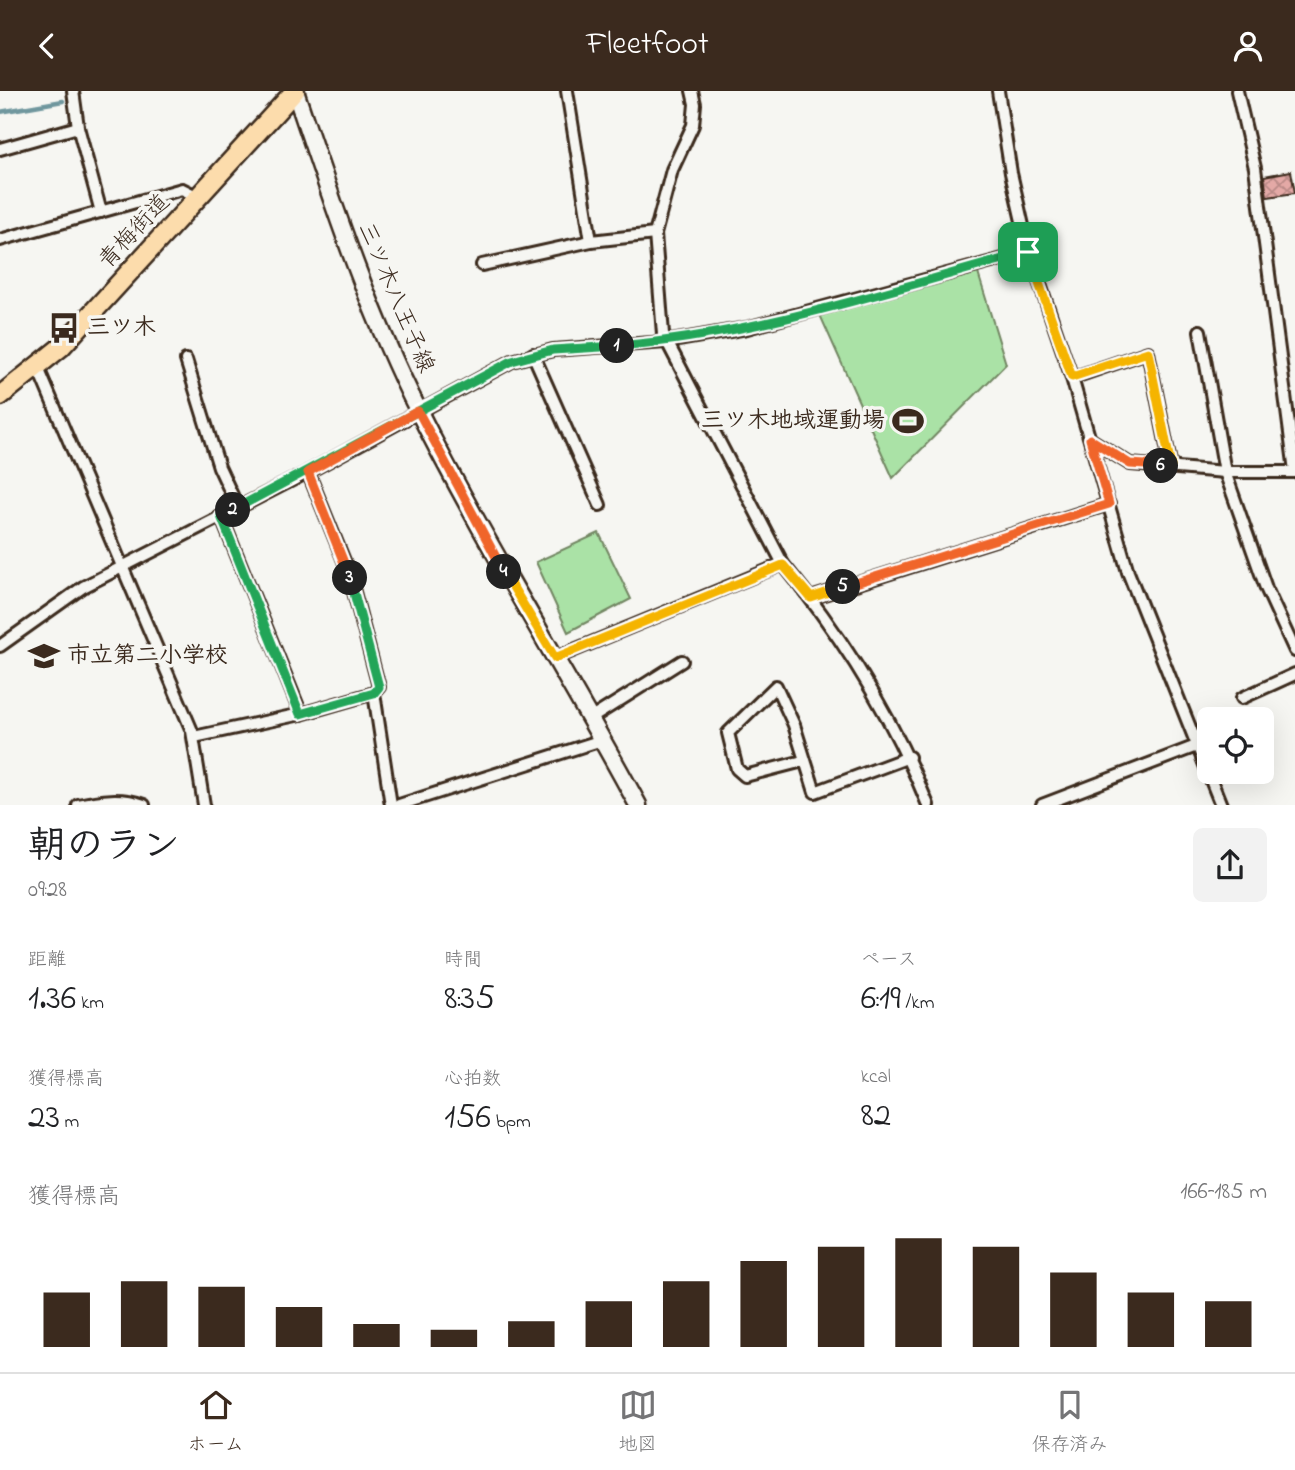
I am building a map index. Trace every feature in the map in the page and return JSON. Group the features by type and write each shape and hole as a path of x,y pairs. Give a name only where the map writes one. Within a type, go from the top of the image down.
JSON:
{"main road":[{"name":"青梅街道","path":"0,396 37,368 96,310 295,91"},
{"name":"三ツ木八王子線","path":"295,91 358,275 418,411 638,805"}],"street":[{"path":"73,91 78,127 101,212"},
{"path":"568,91 591,241"},
{"path":"692,91 695,104 693,125 672,170 655,234 663,334 783,565 811,598 859,669 909,757 928,805"},
{"path":"998,91 1011,173 1028,252 1072,377 1128,572 1197,740"},
{"path":"1090,439 1130,464 1225,472 1295,472 1255,168 1237,91"},
{"path":"0,149 78,127"},
{"path":"0,240 183,190 200,198"},
{"path":"482,265 591,241 655,234"},
{"path":"0,646 72,593 123,565 308,472 481,376 533,354 666,342 747,328 1028,252"},
{"path":"1200,331 1225,472 1266,588 1291,628 1295,651"},
{"path":"1072,377 1148,352 1171,467"},
{"path":"533,354 600,505"},
{"path":"186,360 219,467 238,508"},
{"path":"37,368 194,737 204,805"},
{"path":"194,737 300,714 374,693 379,687 349,573 308,472"},
{"path":"811,598 1109,504"},
{"path":"221,516 300,714"},
{"path":"555,658 783,565"},
{"path":"590,719 682,661"},
{"path":"1242,698 1295,674"},
{"path":"803,761 746,776 737,769 728,733 776,686 794,725 803,761 815,792 909,757"},
{"path":"374,693 391,805"},
{"path":"399,805 602,740"},
{"path":"1042,805 1197,746"},
{"path":"1213,784 1221,805"},
{"path":"81,805 103,799 130,800 144,805"}],"green space":[{"name":"三ツ木地域運動場","path":"978,273 1006,364 893,478 820,315"},
{"path":"599,533 631,599 568,632 536,562"}],"building":[{"path":"1291,171 1295,193 1267,197 1264,176"}],"waterway":[{"path":"0,112 63,101"}],"place":[{"name":"三ツ木","path":"64,328"},
{"name":"三ツ木地域運動場","path":"908,421"},
{"name":"市立第二小学校","path":"44,656"}],"route":[{"path":"1028,252 747,328 666,342 553,350 533,354 481,376 418,411 308,472 221,516 300,714 374,693 379,687 349,573 308,472 363,441 418,411 555,658 783,565 811,598 1109,504 1090,439 1130,464 1171,467 1148,352 1072,377 1028,252"}]}
